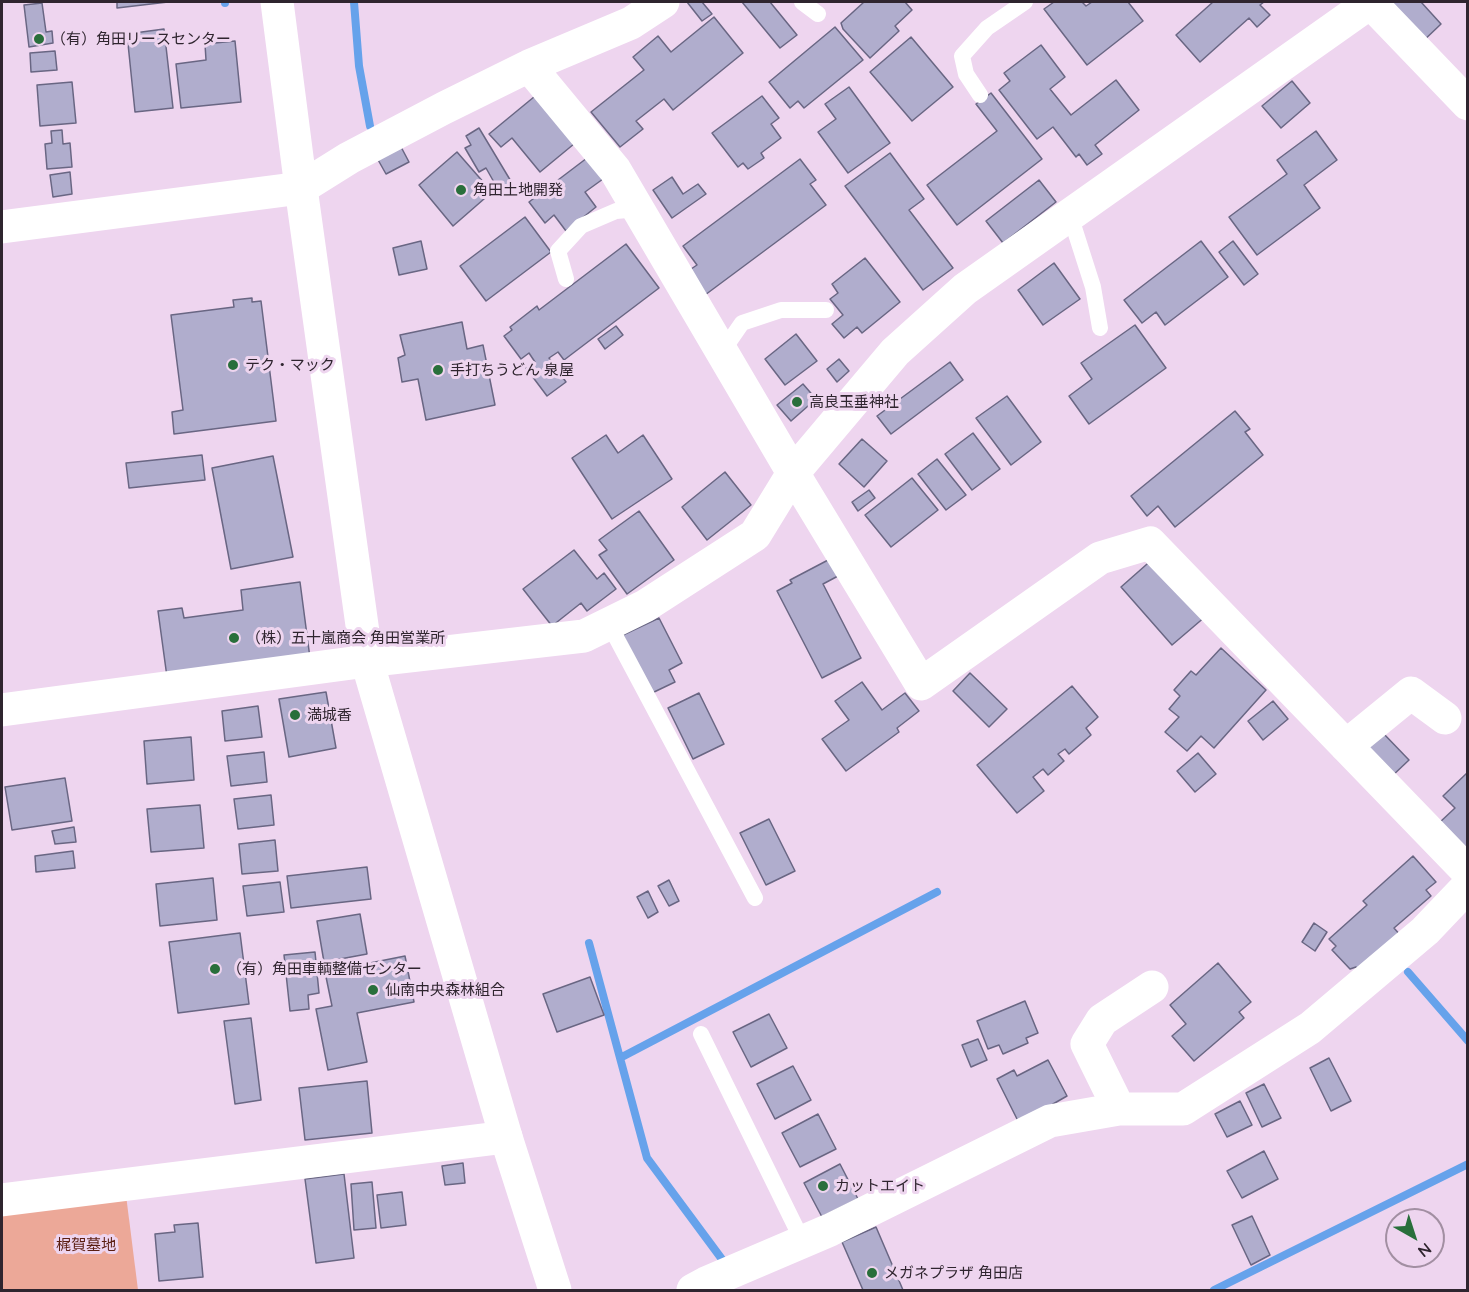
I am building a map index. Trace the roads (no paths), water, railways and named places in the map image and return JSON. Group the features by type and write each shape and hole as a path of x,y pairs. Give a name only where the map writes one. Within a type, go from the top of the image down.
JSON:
{"street":[{"path":"277,2 366,661 506,1137 555,1290"},
{"path":"2,227 302,188 349,158 444,108 530,66 631,23 663,2"},
{"path":"2,710 366,661 584,636 645,606 755,535 793,474 895,352 965,289 1370,2 1467,104"},
{"path":"530,66 615,170 793,474 921,684 1100,558 1150,543 1346,746 1467,885 1425,931 1310,1028 1183,1109 1119,1109 1050,1121 841,1225 693,1290"},
{"path":"1346,746 1411,693 1445,718"},
{"path":"1119,1109 1087,1044 1102,1020 1152,987"},
{"path":"2,1200 506,1137"}],"lane":[{"path":"802,2 818,14"},
{"path":"980,95 966,74 962,56 987,28 1025,2"},
{"path":"566,279 558,251 581,226 616,211 638,209"},
{"path":"1070,215 1093,287 1100,328"},
{"path":"722,352 742,323 781,310 826,310"},
{"path":"609,624 755,898"},
{"path":"701,1034 802,1242"}],"waterway":[{"path":"354,2 359,66 370,126"},
{"path":"620,1058 937,892"},
{"path":"589,943 647,1158 727,1266"},
{"path":"1408,972 1468,1041"},
{"path":"1214,1290 1468,1164"}],"place":[{"name":"（有）角田リースセンター","path":"39,39"},
{"name":"角田土地開発","path":"461,190"},
{"name":"テク・マック","path":"233,365"},
{"name":"手打ちうどん 泉屋","path":"438,370"},
{"name":"高良玉垂神社","path":"797,402"},
{"name":"（株）五十嵐商会 角田営業所","path":"234,638"},
{"name":"満城香","path":"295,715"},
{"name":"（有）角田車輌整備センター","path":"215,969"},
{"name":"仙南中央森林組合","path":"373,990"},
{"name":"カットエイト","path":"823,1186"},
{"name":"メガネプラザ 角田店","path":"872,1273"}],"park label":[{"name":"梶賀墓地","path":"86,1245"}]}
